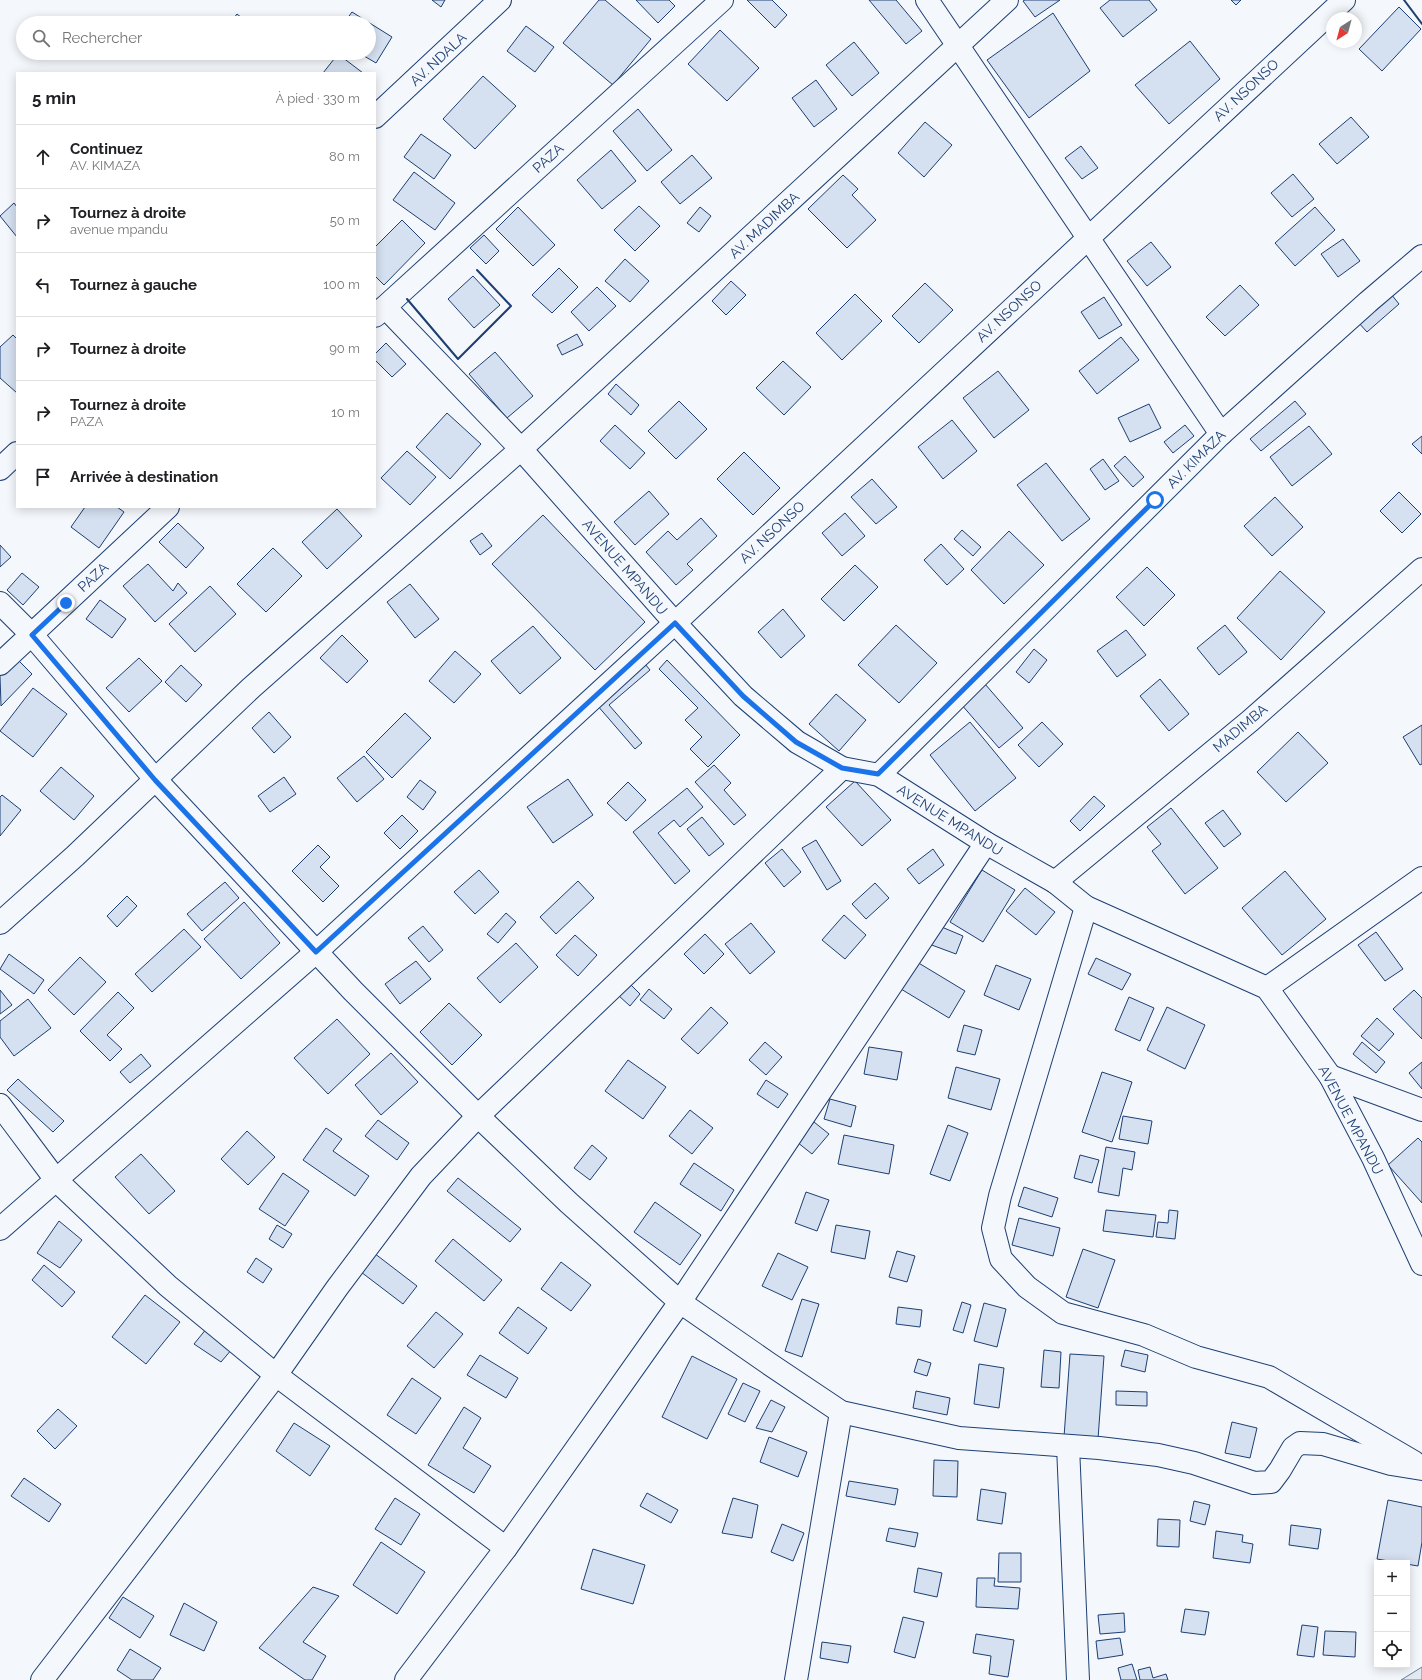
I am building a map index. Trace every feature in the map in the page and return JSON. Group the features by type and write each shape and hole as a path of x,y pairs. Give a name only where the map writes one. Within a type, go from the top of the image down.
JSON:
{"street":[{"name":"AV. NDALA","path":"376,116 500,0"},
{"name":"PAZA","path":"380,311 722,0"},
{"path":"927,0 1221,434"},
{"name":"AV. MADIMBA","path":"0,923 75,856 251,688 521,449 959,46 1007,0"},
{"name":"AV. NSONSO","path":"0,1229 316,952 675,623 1344,0"},
{"name":"AV. KIMAZA","path":"878,774 1221,434 1368,302 1422,256"},
{"name":"AVENUE MPANDU","path":"380,311 521,449 675,623 743,696 796,742 842,768 878,774 986,843 1055,882 1086,907 1267,988 1330,1076 1373,1158 1422,1264"},
{"path":"0,469 16,454"},
{"name":"PAZA","path":"0,664 167,508"},
{"name":"MADIMBA","path":"1055,882 1250,721 1422,569"},
{"path":"0,603 32,635 155,780 353,991 478,1116 569,1203 680,1302 841,1412 959,1438 1068,1446 1158,1455 1194,1463 1254,1483 1271,1482 1293,1448 1300,1443 1323,1444 1391,1464 1422,1467"},
{"path":"42,1680 276,1376 337,1288 421,1176 478,1116 842,768"},
{"path":"406,1680 506,1548 680,1302 986,843"},
{"path":"1267,988 1422,878"},
{"path":"1086,907 1000,1196 993,1228 1001,1259 1028,1287 1062,1313 1144,1335 1196,1356 1269,1378 1422,1467"},
{"path":"1330,1076 1422,1110"},
{"path":"0,1106 56,1180 168,1286 276,1376 506,1548"},
{"path":"796,1680 841,1412"},
{"path":"1068,1446 1078,1680"}],"shaded area":[{"path":"1422,1667 1422,1680 1401,1680"}],"building":[{"path":"432,0 445,0 441,7"},
{"path":"599,0 605,0 651,39 613,85 563,43"},
{"path":"636,0 669,0 675,6 658,23"},
{"path":"747,0 772,0 787,15 775,28"},
{"path":"869,0 896,0 922,31 906,44"},
{"path":"1060,0 1035,17 1023,1"},
{"path":"1110,0 1149,0 1157,10 1123,37 1100,8"},
{"path":"1231,0 1241,0 1236,5"},
{"path":"1399,7 1421,29 1382,71 1359,49 1362,48 1362,46"},
{"path":"352,12 358,16 349,16"},
{"path":"1053,13 1090,71 1029,118 987,60"},
{"path":"526,26 554,47 535,72 507,51"},
{"path":"376,27 392,37 376,63 371,60 376,60"},
{"path":"720,30 759,68 727,101 688,64"},
{"path":"1190,41 1220,79 1169,124 1135,85"},
{"path":"854,42 879,73 852,96 826,65"},
{"path":"333,60 346,60 362,72 324,72"},
{"path":"483,76 516,106 475,149 443,119"},
{"path":"816,80 837,109 814,127 792,98"},
{"path":"638,109 672,150 647,171 613,131"},
{"path":"1351,117 1369,137 1337,164 1319,144"},
{"path":"925,122 952,145 924,177 898,153"},
{"path":"421,134 451,155 434,179 404,157"},
{"path":"1081,146 1098,168 1082,179 1065,158"},
{"path":"611,150 636,181 602,209 577,180"},
{"path":"692,155 712,178 680,204 661,182"},
{"path":"414,172 455,203 435,230 393,200"},
{"path":"1293,174 1314,199 1292,217 1271,193"},
{"path":"843,175 858,189 852,195 876,220 847,248 808,209"},
{"path":"14,203 16,206 16,236 0,216"},
{"path":"639,206 660,226 635,251 614,230"},
{"path":"518,207 555,245 533,266 496,229"},
{"path":"700,207 711,216 699,232 687,223"},
{"path":"1315,207 1335,230 1295,266 1275,243"},
{"path":"402,220 425,243 384,285 376,277 376,246"},
{"path":"484,235 499,251 486,264 470,248"},
{"path":"1343,239 1360,261 1338,277 1321,254"},
{"path":"1151,242 1171,267 1147,286 1127,261"},
{"path":"625,259 649,281 630,302 605,281"},
{"path":"559,268 578,287 552,313 532,295"},
{"path":"473,276 500,305 474,328 448,299"},
{"path":"731,281 746,295 726,315 712,301"},
{"path":"925,283 953,310 919,343 892,316"},
{"path":"1240,285 1259,305 1225,336 1206,317"},
{"path":"597,287 616,306 589,331 571,312"},
{"path":"855,294 882,321 842,360 816,333"},
{"path":"1391,294 1399,304 1367,332 1358,322"},
{"path":"1104,297 1122,325 1099,339 1081,312"},
{"path":"577,334 583,345 562,355 557,345"},
{"path":"13,335 16,338 16,392 0,378 0,347"},
{"path":"1121,337 1139,360 1097,394 1079,371"},
{"path":"386,343 406,364 392,377 376,361 376,353"},
{"path":"495,352 533,396 507,418 469,374"},
{"path":"783,361 811,387 784,415 756,388"},
{"path":"998,371 1029,410 994,438 963,398"},
{"path":"616,384 639,405 631,415 608,394"},
{"path":"679,401 707,429 676,459 648,431"},
{"path":"1295,401 1306,414 1261,451 1250,439"},
{"path":"1149,404 1161,428 1130,442 1118,418"},
{"path":"447,413 481,444 450,479 416,447"},
{"path":"952,420 977,451 943,479 918,447"},
{"path":"615,425 645,453 630,469 600,441"},
{"path":"1185,425 1194,436 1173,453 1164,442"},
{"path":"1309,426 1332,454 1292,486 1270,457"},
{"path":"1422,436 1422,454 1412,444"},
{"path":"407,451 436,477 410,505 381,478"},
{"path":"744,452 780,488 753,515 717,479"},
{"path":"1125,456 1144,477 1133,487 1114,466"},
{"path":"1103,459 1119,481 1105,490 1090,469"},
{"path":"1046,463 1090,519 1062,541 1017,485"},
{"path":"872,479 897,507 876,524 851,497"},
{"path":"649,491 669,514 635,545 614,522"},
{"path":"1399,492 1421,514 1402,533 1380,511"},
{"path":"1275,497 1303,527 1272,556 1244,526"},
{"path":"84,508 118,508 124,512 99,548 71,527"},
{"path":"337,509 362,536 327,569 302,542"},
{"path":"845,513 865,536 842,556 822,533"},
{"path":"543,515 645,622 595,670 492,564"},
{"path":"701,518 717,536 687,564 693,570 676,585 646,552 668,531 677,540"},
{"path":"178,523 204,548 186,568 159,542"},
{"path":"962,530 981,547 973,556 954,539"},
{"path":"1009,531 1044,565 1004,604 971,570"},
{"path":"482,533 492,546 480,555 470,541"},
{"path":"941,544 964,569 947,585 924,560"},
{"path":"0,545 11,557 0,567"},
{"path":"273,548 302,576 266,612 237,584"},
{"path":"148,564 173,591 178,583 187,593 155,622 123,586"},
{"path":"855,565 878,587 844,621 821,599"},
{"path":"1147,567 1175,595 1144,626 1116,597"},
{"path":"1280,571 1325,612 1281,660 1237,618"},
{"path":"22,573 39,587 23,605 7,590"},
{"path":"410,584 439,619 415,638 387,602"},
{"path":"210,586 236,614 195,652 169,624"},
{"path":"100,600 126,619 112,638 86,619"},
{"path":"783,609 805,636 781,658 758,632"},
{"path":"896,625 937,663 899,703 858,665"},
{"path":"1225,625 1247,652 1219,675 1197,648"},
{"path":"533,626 561,658 520,694 491,661"},
{"path":"1126,630 1146,655 1117,677 1097,651"},
{"path":"342,635 368,661 347,683 320,658"},
{"path":"1034,649 1047,660 1029,683 1016,672"},
{"path":"455,651 481,674 454,703 429,681"},
{"path":"139,658 162,681 129,712 106,688"},
{"path":"17,659 32,674 1,706 0,676"},
{"path":"667,660 740,735 708,767 690,749 702,737 685,720 698,708 659,669"},
{"path":"645,664 650,670 609,705 642,743 635,749 597,705"},
{"path":"181,665 202,685 186,702 165,682"},
{"path":"1160,679 1189,714 1169,731 1140,696"},
{"path":"985,684 1023,728 999,748 961,704"},
{"path":"33,688 67,714 33,757 0,731"},
{"path":"836,694 866,720 839,751 809,724"},
{"path":"269,712 291,737 274,753 252,728"},
{"path":"405,713 431,738 392,778 366,752"},
{"path":"970,722 1016,778 975,811 930,755"},
{"path":"1042,722 1063,744 1039,767 1018,745"},
{"path":"1422,725 1422,764 1420,765 1403,737"},
{"path":"1298,732 1328,763 1286,802 1257,772"},
{"path":"364,756 384,779 357,802 337,778"},
{"path":"714,765 731,783 724,790 746,815 734,825 695,782"},
{"path":"61,767 94,796 74,820 40,791"},
{"path":"284,777 296,794 270,812 258,796"},
{"path":"568,779 593,815 553,843 527,807"},
{"path":"420,780 436,792 423,810 407,797"},
{"path":"855,781 891,820 862,846 826,807"},
{"path":"628,782 646,800 626,821 607,803"},
{"path":"687,788 703,807 680,827 674,820 658,833 690,871 675,884 633,832"},
{"path":"2,795 21,810 0,836 0,797"},
{"path":"1094,796 1105,806 1080,831 1070,821"},
{"path":"1171,808 1218,868 1185,894 1152,851 1161,844 1147,827"},
{"path":"1223,810 1241,834 1224,847 1205,823"},
{"path":"402,815 418,831 400,849 384,833"},
{"path":"702,817 724,844 709,856 687,829"},
{"path":"816,840 841,881 827,890 802,848"},
{"path":"318,845 330,857 320,867 339,886 323,902 292,871"},
{"path":"782,849 801,872 784,887 765,863"},
{"path":"933,849 944,865 919,884 907,869"},
{"path":"479,870 499,892 475,914 454,892"},
{"path":"982,870 1015,890 983,942 950,922"},
{"path":"1285,871 1326,919 1282,955 1242,908"},
{"path":"578,881 594,898 556,934 540,917"},
{"path":"225,882 239,898 202,931 187,914"},
{"path":"875,883 889,898 866,919 852,904"},
{"path":"1025,888 1055,912 1036,935 1006,911"},
{"path":"127,896 137,906 117,927 107,916"},
{"path":"244,902 280,943 241,979 204,939"},
{"path":"506,913 516,922 498,943 487,934"},
{"path":"844,915 866,935 845,959 822,940"},
{"path":"751,923 775,952 750,974 725,944"},
{"path":"937,925 963,936 956,954 929,944"},
{"path":"423,926 443,950 429,962 408,938"},
{"path":"184,929 201,947 152,992 135,974"},
{"path":"1376,932 1403,969 1385,981 1358,945"},
{"path":"705,934 724,954 704,974 684,954"},
{"path":"575,935 597,955 578,976 556,955"},
{"path":"516,943 538,967 500,1003 477,978"},
{"path":"9,954 44,980 34,994 0,969"},
{"path":"80,957 106,982 74,1015 48,990"},
{"path":"1096,958 1131,974 1122,990 1088,974"},
{"path":"416,961 431,979 400,1004 385,984"},
{"path":"917,962 965,991 949,1018 901,989"},
{"path":"996,965 1031,979 1019,1010 984,995"},
{"path":"629,983 640,994 630,1006 618,995"},
{"path":"649,989 672,1009 664,1019 640,1000"},
{"path":"0,990 12,1005 0,1014"},
{"path":"1414,990 1422,998 1422,1039 1393,1009"},
{"path":"118,992 134,1008 107,1035 122,1049 110,1061 80,1031"},
{"path":"1129,997 1154,1008 1140,1041 1115,1030"},
{"path":"28,999 51,1028 14,1056 0,1037 0,1021"},
{"path":"449,1003 482,1035 452,1065 420,1032"},
{"path":"711,1007 728,1023 698,1054 681,1039"},
{"path":"1167,1007 1205,1025 1185,1069 1147,1050"},
{"path":"1377,1018 1394,1034 1379,1051 1361,1036"},
{"path":"337,1019 370,1054 328,1094 294,1058"},
{"path":"964,1025 982,1030 975,1055 957,1051"},
{"path":"765,1042 782,1057 766,1075 749,1060"},
{"path":"1362,1042 1385,1062 1376,1073 1353,1054"},
{"path":"869,1047 902,1052 897,1080 864,1074"},
{"path":"391,1053 418,1082 381,1115 355,1085"},
{"path":"141,1054 151,1066 130,1083 120,1072"},
{"path":"628,1060 666,1087 643,1119 605,1091"},
{"path":"1422,1062 1422,1089 1409,1073"},
{"path":"956,1067 1000,1079 991,1110 948,1098"},
{"path":"1102,1072 1132,1082 1112,1142 1082,1132"},
{"path":"18,1079 64,1121 53,1132 7,1090"},
{"path":"766,1080 788,1094 778,1108 757,1094"},
{"path":"830,1099 856,1106 851,1127 824,1119"},
{"path":"690,1110 713,1128 692,1154 669,1136"},
{"path":"1123,1116 1152,1121 1148,1144 1119,1139"},
{"path":"378,1120 409,1143 397,1160 365,1136"},
{"path":"814,1122 829,1134 812,1154 797,1142"},
{"path":"948,1125 968,1133 950,1181 930,1174"},
{"path":"326,1128 342,1139 333,1151 369,1176 355,1196 303,1160"},
{"path":"247,1131 275,1157 248,1185 221,1159"},
{"path":"844,1135 894,1145 889,1174 838,1164"},
{"path":"1418,1138 1422,1142 1422,1203 1388,1165"},
{"path":"592,1145 607,1158 590,1180 574,1168"},
{"path":"1106,1147 1135,1152 1132,1170 1123,1168 1119,1196 1098,1192"},
{"path":"141,1154 175,1191 149,1214 115,1177"},
{"path":"1080,1155 1099,1160 1092,1183 1074,1178"},
{"path":"694,1163 734,1190 721,1211 680,1184"},
{"path":"283,1173 309,1191 285,1226 259,1209"},
{"path":"458,1178 521,1229 510,1242 447,1191"},
{"path":"1024,1187 1058,1198 1052,1217 1018,1206"},
{"path":"806,1192 829,1200 817,1231 795,1223"},
{"path":"655,1202 701,1235 680,1265 634,1232"},
{"path":"1106,1210 1156,1215 1153,1237 1103,1231"},
{"path":"1169,1210 1178,1211 1175,1239 1156,1237 1158,1222 1168,1223"},
{"path":"1019,1218 1060,1228 1053,1256 1012,1245"},
{"path":"59,1221 82,1240 60,1268 37,1253"},
{"path":"277,1225 292,1234 283,1248 269,1239"},
{"path":"836,1225 870,1231 865,1259 831,1252"},
{"path":"453,1239 502,1280 484,1301 435,1261"},
{"path":"1083,1249 1115,1260 1098,1308 1066,1297"},
{"path":"897,1251 915,1256 907,1282 889,1277"},
{"path":"374,1253 417,1286 403,1304 361,1272"},
{"path":"778,1253 808,1267 792,1300 762,1286"},
{"path":"256,1258 272,1269 263,1283 247,1272"},
{"path":"561,1262 591,1285 571,1311 541,1289"},
{"path":"44,1265 75,1292 62,1307 32,1280"},
{"path":"145,1295 180,1322 146,1364 112,1337"},
{"path":"802,1299 819,1304 802,1357 785,1351"},
{"path":"962,1302 971,1305 963,1333 953,1330"},
{"path":"984,1303 1006,1309 997,1347 974,1341"},
{"path":"518,1307 547,1328 528,1354 499,1333"},
{"path":"898,1307 922,1310 920,1327 896,1324"},
{"path":"436,1312 463,1334 434,1368 407,1346"},
{"path":"207,1328 232,1349 221,1362 194,1344"},
{"path":"1044,1350 1061,1352 1059,1388 1041,1387"},
{"path":"1125,1350 1148,1355 1145,1372 1121,1366"},
{"path":"1070,1354 1104,1356 1098,1439 1064,1437"},
{"path":"480,1355 518,1378 506,1398 467,1375"},
{"path":"692,1356 737,1379 707,1439 662,1417"},
{"path":"918,1359 931,1363 927,1376 914,1372"},
{"path":"979,1364 1004,1368 999,1408 974,1404"},
{"path":"412,1378 441,1398 416,1434 387,1415"},
{"path":"743,1383 760,1391 745,1422 728,1414"},
{"path":"916,1391 950,1398 947,1415 913,1408"},
{"path":"1116,1391 1147,1392 1147,1406 1116,1405"},
{"path":"771,1400 785,1407 772,1432 756,1428"},
{"path":"464,1407 481,1418 463,1448 491,1466 474,1493 428,1465"},
{"path":"58,1409 77,1426 55,1449 37,1431"},
{"path":"1232,1422 1257,1428 1250,1458 1225,1453"},
{"path":"294,1423 330,1446 310,1476 276,1451"},
{"path":"769,1437 807,1452 798,1477 760,1462"},
{"path":"934,1460 958,1461 957,1497 933,1496"},
{"path":"24,1478 61,1504 49,1522 11,1496"},
{"path":"849,1481 898,1489 895,1505 846,1496"},
{"path":"981,1489 1006,1493 1002,1524 977,1520"},
{"path":"647,1493 678,1510 671,1523 640,1506"},
{"path":"395,1498 420,1514 401,1545 375,1529"},
{"path":"733,1498 758,1505 752,1538 722,1533"},
{"path":"1388,1500 1422,1507 1422,1542 1418,1566 1410,1565 1410,1560 1377,1559"},
{"path":"1194,1501 1210,1505 1205,1525 1190,1521"},
{"path":"1158,1519 1180,1520 1179,1547 1157,1546"},
{"path":"782,1524 804,1533 793,1561 771,1552"},
{"path":"1291,1525 1321,1529 1318,1549 1289,1545"},
{"path":"889,1528 918,1533 915,1547 886,1541"},
{"path":"1216,1531 1243,1535 1242,1542 1253,1544 1250,1563 1213,1558"},
{"path":"381,1542 425,1572 397,1614 353,1585"},
{"path":"593,1549 645,1565 633,1604 581,1589"},
{"path":"999,1553 1021,1553 1021,1582 998,1582"},
{"path":"918,1568 942,1573 937,1597 914,1592"},
{"path":"977,1578 995,1578 994,1586 1020,1588 1018,1609 976,1607"},
{"path":"313,1587 339,1596 303,1642 326,1656 312,1680 305,1680 259,1648"},
{"path":"123,1597 154,1616 140,1638 109,1618"},
{"path":"184,1603 217,1622 204,1651 170,1635"},
{"path":"1185,1609 1209,1612 1205,1635 1181,1632"},
{"path":"1124,1613 1125,1632 1100,1634 1098,1615"},
{"path":"903,1617 924,1622 915,1658 894,1652"},
{"path":"1302,1625 1318,1627 1314,1657 1297,1655"},
{"path":"1325,1631 1356,1632 1355,1657 1323,1655"},
{"path":"976,1634 1014,1640 1008,1677 989,1674 991,1656 973,1653"},
{"path":"1120,1638 1123,1655 1098,1659 1096,1641"},
{"path":"822,1642 851,1646 848,1663 820,1658"},
{"path":"130,1649 161,1668 153,1680 132,1680 117,1670"},
{"path":"1132,1664 1137,1680 1121,1680 1118,1668"},
{"path":"1150,1667 1153,1678 1166,1674 1168,1680 1140,1680 1138,1670"}],"wall":[{"path":"1404,0 1422,24"},
{"path":"407,299 458,359 511,306 477,270"}],"route":[{"path":"66,603 32,635 155,780 316,952 675,623 743,696 796,742 842,768 878,774 1155,500"}]}
